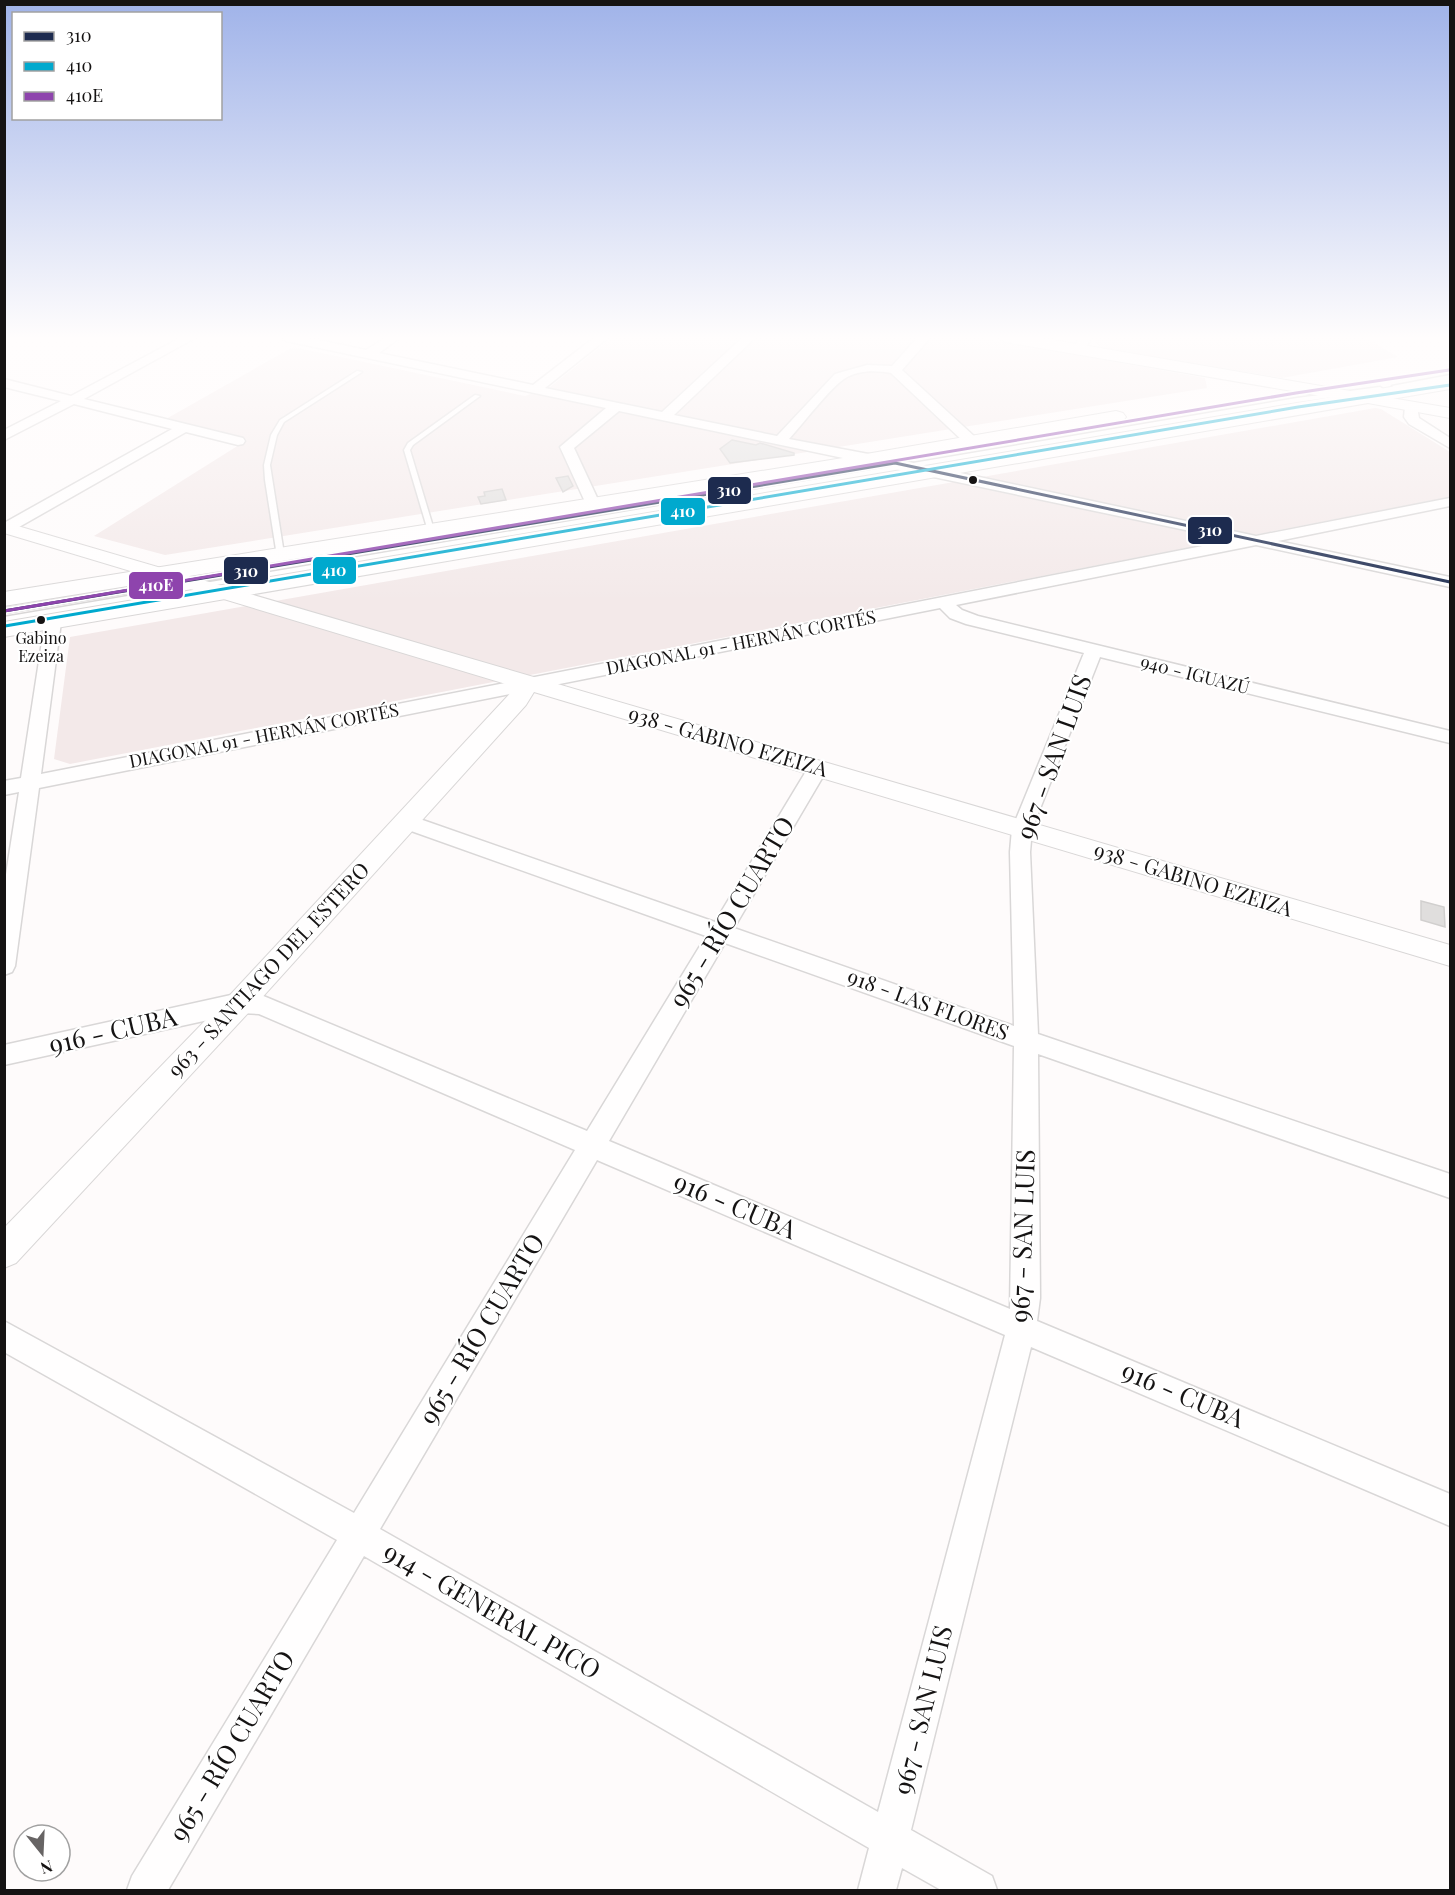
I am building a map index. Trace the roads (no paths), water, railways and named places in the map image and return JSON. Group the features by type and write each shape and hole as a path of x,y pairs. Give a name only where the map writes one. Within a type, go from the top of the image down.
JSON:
{"main road":[{"path":"4,599 1066,425"},
{"path":"4,630 53,622 222,585 527,540 921,469 1192,425"}],"street":[{"path":"4,436 24,425"},
{"path":"173,425 238,441"},
{"path":"593,425 567,447 593,504"},
{"path":"708,425 1450,582"},
{"path":"780,441 794,425"},
{"path":"954,425 970,441"},
{"path":"1421,425 1450,444"},
{"path":"6,528 183,428"},
{"name":"DIAGONAL 91 - HERNÁN CORTÉS","path":"4,788 1450,502"},
{"name":"938 - GABINO EZEIZA","path":"6,528 182,581 222,585 529,684 1450,956"},
{"name":"940 - IGUAZÚ","path":"944,603 963,617 1450,736"},
{"path":"4,966 53,622"},
{"name":"967 - SAN LUIS","path":"877,1890 1022,1326 1026,1298 1026,1040 1020,852 1022,829 1094,650"},
{"name":"963 - SANTIAGO DEL ESTERO","path":"4,1252 240,1003 518,700 529,684"},
{"name":"965 - RÍO CUARTO","path":"146,1890 818,768"},
{"name":"918 - LAS FLORES","path":"407,822 1026,1040 1450,1186"},
{"name":"916 - CUBA","path":"4,1055 240,1003 261,1005 1022,1326 1450,1510"},
{"name":"914 - GENERAL PICO","path":"4,1335 358,1534 978,1890"}],"lane":[{"path":"279,425 274,435 267,465 280,554"},
{"path":"430,530 407,450 410,444 436,425"},
{"path":"4,611 1118,425"},
{"path":"4,619 921,469 1166,425"}],"place":[{"name":"Gabino Ezeiza","path":"41,620"}]}
